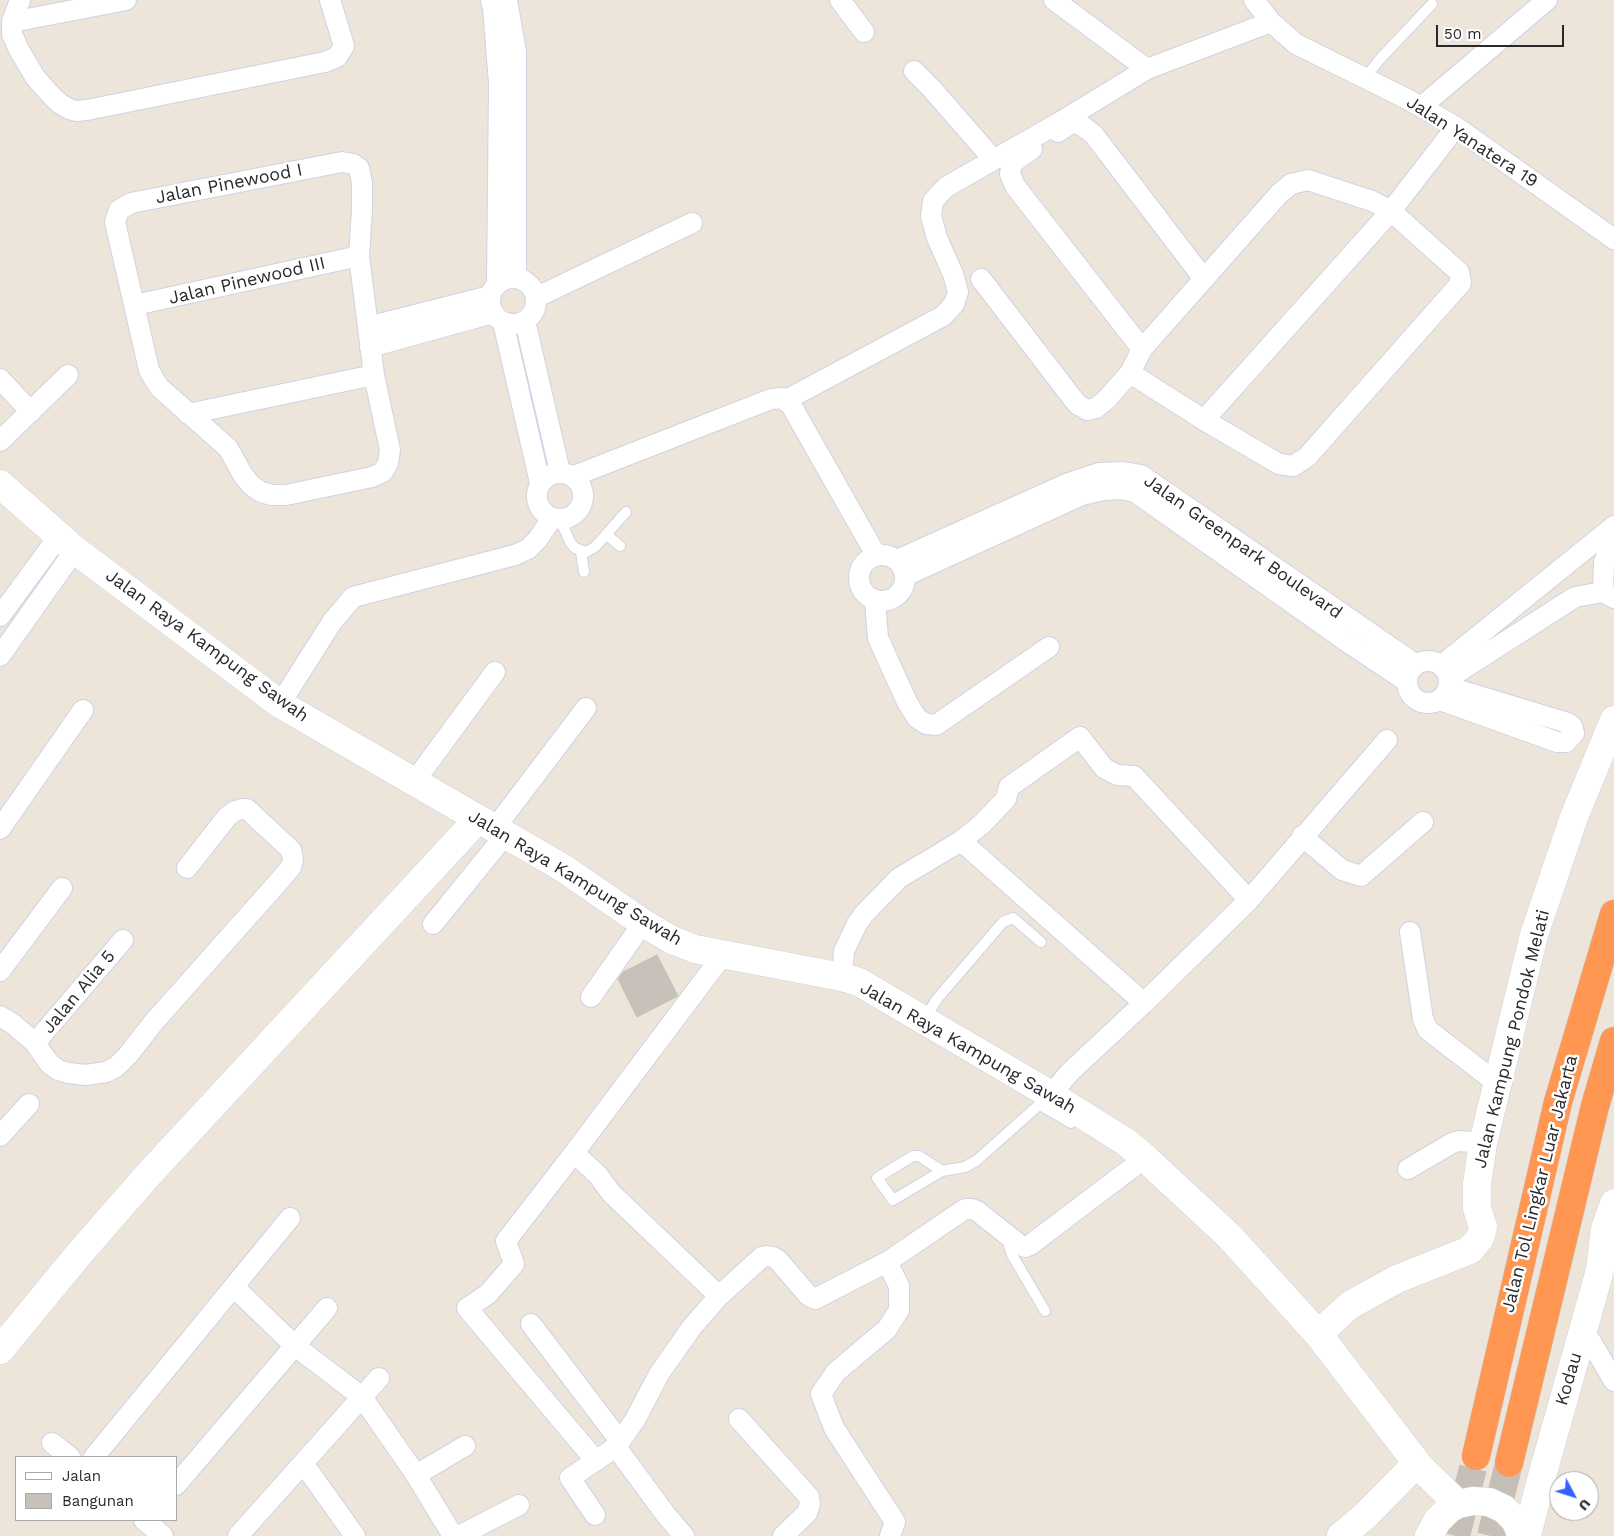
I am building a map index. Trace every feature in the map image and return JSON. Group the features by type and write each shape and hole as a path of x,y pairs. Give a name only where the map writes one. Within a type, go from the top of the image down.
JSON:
{"highway":[{"name":"Jalan Tol Lingkar Luar Jakarta","path":"1476,1456 1558,1102 1614,914"},
{"name":"Jalan Tol Lingkar Luar Jakarta","path":"1509,1463 1595,1106 1614,1041"}],"street":[{"path":"20,0 12,22 12,34 19,50 35,77 59,103 76,111 325,62 337,57 344,46 330,0"},
{"path":"12,22 126,0"},
{"path":"491,0 499,83 500,299 540,483"},
{"path":"369,337 500,299 522,279 531,286 537,297 536,306 532,314 525,321 514,324 500,299 516,52 508,0"},
{"path":"840,0 864,32"},
{"path":"1054,0 1147,69"},
{"name":"Jalan Yanatera 19","path":"1254,0 1271,22 1296,44 1421,107 1456,127 1614,239"},
{"path":"1421,107 1547,0"},
{"path":"786,400 943,316 954,304 958,292 953,274 937,238 931,216 933,201 946,187 1062,121 1147,69 1271,22"},
{"path":"914,71 993,159"},
{"path":"1142,349 1015,186 1010,174 1012,163 1073,122 1084,127 1094,135 1204,279"},
{"path":"1204,420 1391,211 1456,127"},
{"name":"Jalan Pinewood I","path":"135,306 115,222 119,210 131,203 342,162 353,164 359,168 362,183 359,256"},
{"path":"981,279 1077,404 1087,410 1096,408 1106,400 1130,373 1142,349 1279,194 1291,184 1308,180 1372,201 1391,211 1459,272 1461,283 1307,457 1293,466 1278,464 1130,373"},
{"path":"537,297 692,223"},
{"path":"135,306 149,370 160,388 228,448 243,475 251,485 261,492 272,495 286,495 372,477 383,472 388,463 390,450 374,375 359,256"},
{"name":"Jalan Pinewood III","path":"135,306 359,256"},
{"path":"525,321 572,478 584,494 580,509 567,518 556,519 546,515 538,504 537,490 540,483 549,475 572,478 776,412 788,420 797,432 871,558"},
{"path":"0,441 68,375"},
{"path":"188,414 374,375"},
{"path":"0,379 31,412"},
{"path":"572,478 777,397 786,400 792,405 871,558"},
{"name":"Jalan Raya Kampung Sawah","path":"0,484 67,543 280,704 564,868 643,923 672,940 695,949 842,977 859,982 924,1021 1045,1100 1129,1150 1229,1236 1318,1334 1419,1465 1426,1494 1441,1520"},
{"name":"Jalan Greenpark Boulevard","path":"901,568 1082,495 1104,490 1121,489 1135,492 1410,672"},
{"path":"280,704 332,622 353,597 515,555 528,549 556,519"},
{"path":"1445,683 1568,723 1572,726 1574,733 1566,742 1557,742 1445,683 1429,660 1410,672 1409,692 1417,701 1429,704 1445,683 1543,583 1614,526"},
{"path":"1445,683 1575,597 1608,595 1604,562 1614,537"},
{"path":"0,616 67,543"},
{"path":"0,656 67,543"},
{"path":"887,555 901,568 902,591 890,600 875,601 862,592 858,576 871,558 887,555"},
{"path":"1543,583 1558,607"},
{"path":"875,601 878,638 907,702 918,718 926,724 936,725 1049,647"},
{"path":"414,782 495,672"},
{"path":"433,924 493,827 586,708"},
{"path":"0,829 83,710"},
{"name":"Jalan Kampung Pondok Melati","path":"1318,1334 1350,1305 1397,1279 1470,1250 1480,1238 1483,1227 1477,1208 1477,1184 1483,1143 1534,935 1574,817 1614,720"},
{"path":"842,977 844,951 864,914 900,878 961,841 982,824 1006,799 1009,788 1080,737 1104,768 1117,775 1134,776 1249,900"},
{"path":"1045,1100 1069,1073 1144,1003 1249,900 1302,836 1387,740"},
{"path":"0,1016 13,1024 35,1043 49,1063 58,1070 86,1075 106,1072 116,1067 281,879 291,866 293,860 291,850 247,809 242,809 235,811 227,817 186,868"},
{"path":"1302,836 1342,870 1362,876 1423,822"},
{"path":"0,1350 78,1254 148,1175 493,827"},
{"path":"961,841 1144,1003"},
{"path":"0,972 62,888"},
{"path":"591,997 643,923"},
{"path":"1410,932 1423,1019 1428,1030 1498,1083"},
{"name":"Jalan Alia 5","path":"35,1043 123,940"},
{"path":"596,1461 468,1308 488,1294 514,1264 506,1241 723,955"},
{"path":"0,1136 29,1104"},
{"path":"1408,1169 1454,1142 1483,1143"},
{"path":"595,1514 570,1478 618,1444 635,1420 658,1374 692,1326 719,1296 762,1257 773,1257 778,1260 808,1296 813,1299 887,1262 965,1210 972,1209 977,1211 1024,1247 1030,1245 1129,1150"},
{"path":"574,1153 598,1175 611,1193 719,1296"},
{"name":"Kodau","path":"1527,1536 1538,1488 1600,1270 1605,1229 1614,1203"},
{"path":"95,1456 290,1218"},
{"name":"Kodau","path":"1600,1270 1614,1240"},
{"path":"887,1262 900,1286 899,1310 887,1329 836,1372 821,1394 834,1428 895,1522 890,1536"},
{"path":"234,1287 295,1346 362,1397 416,1475 452,1536"},
{"path":"178,1483 327,1308"},
{"path":"531,1324 666,1514 684,1536"},
{"path":"1582,1334 1590,1340 1614,1382"},
{"path":"246,1533 303,1463 379,1378"},
{"path":"739,1419 809,1497 810,1504 807,1513 783,1536"},
{"path":"52,1443 69,1456"},
{"path":"416,1475 465,1446"},
{"path":"303,1463 355,1536"},
{"path":"1341,1536 1419,1465"},
{"path":"1504,1509 1538,1488"},
{"path":"1441,1520 1473,1501 1489,1502 1504,1509 1515,1520 1522,1536"},
{"path":"458,1536 519,1504"},
{"path":"147,1521 163,1536"}],"lane":[{"path":"1365,78 1380,59 1432,4"},
{"path":"556,519 574,548 590,551 607,535 626,512"},
{"path":"607,535 620,546"},
{"path":"582,551 584,572"},
{"path":"924,1021 937,999 1003,922 1013,918 1041,942"},
{"path":"942,1171 919,1156 913,1156 877,1178 893,1200 942,1171 965,1167 976,1161 1045,1100 1081,1129"},
{"path":"1009,1236 1009,1246 1012,1255 1045,1311"}],"building":[{"path":"657,955 678,996 637,1017 618,979 623,972"}],"tunnel":[{"path":"1456,1536 1476,1456"},
{"path":"1491,1536 1509,1463"}]}
